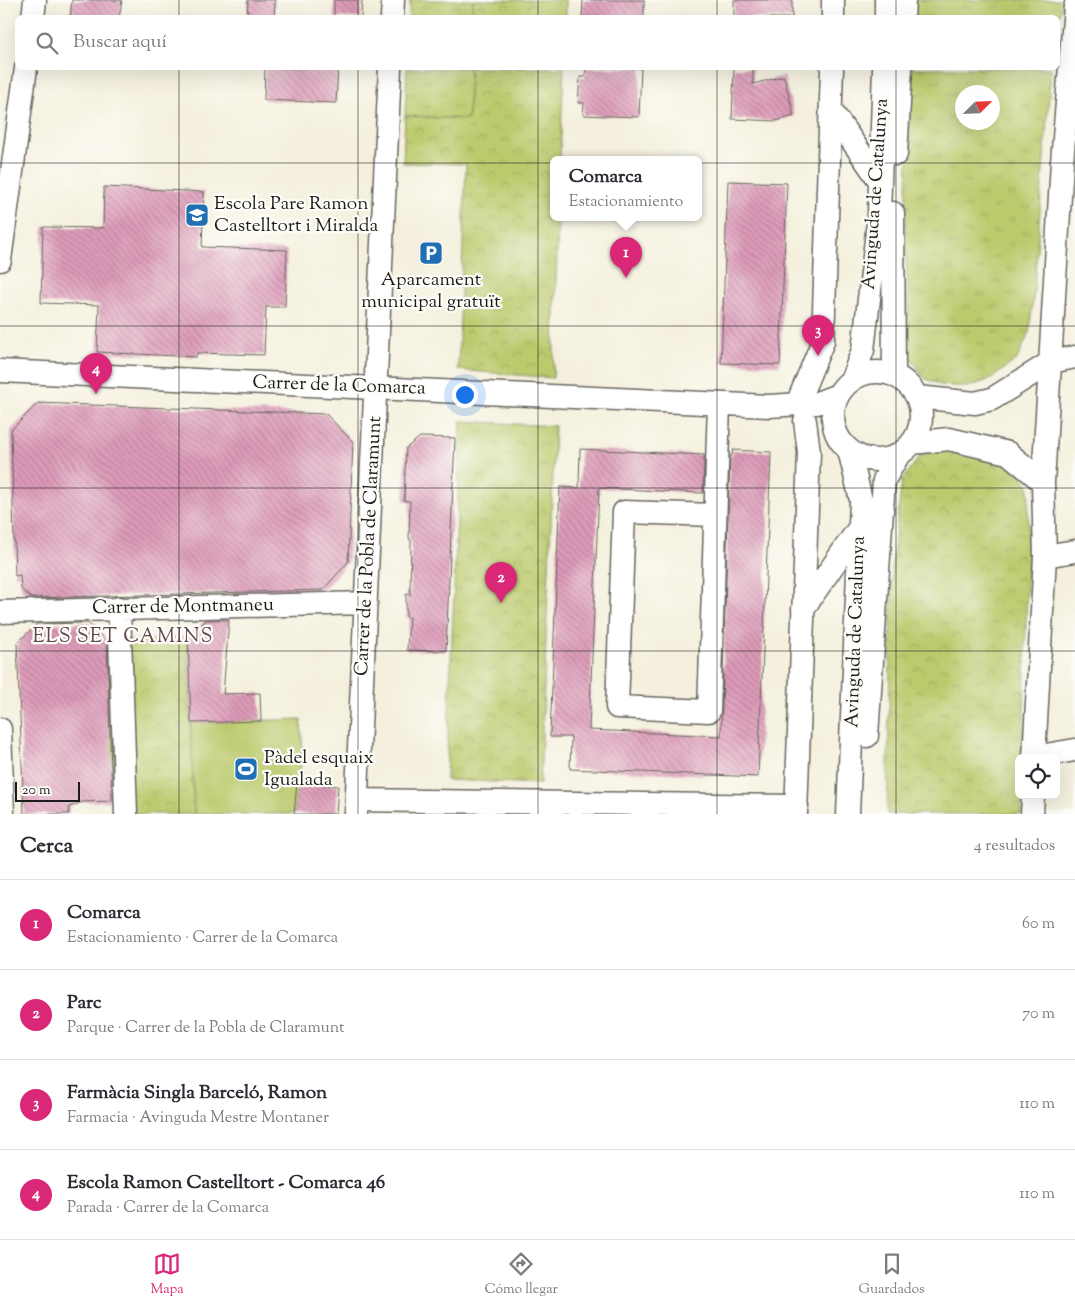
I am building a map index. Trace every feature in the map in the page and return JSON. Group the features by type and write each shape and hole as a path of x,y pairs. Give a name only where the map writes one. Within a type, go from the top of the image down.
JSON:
{"street":[{"path":"33,15 35,0"},
{"path":"392,15 393,0"},
{"path":"833,0 833,15"},
{"path":"886,0 886,15"},
{"path":"903,15 904,0"},
{"path":"1034,754 1045,556 1043,482 1068,161 1075,7"},
{"path":"0,260 26,70"},
{"name":"Carrer de la Pobla de Claramunt","path":"356,807 390,70"},
{"path":"356,807 533,803 796,810 809,452 801,413 823,341 832,70"},
{"name":"Avinguda de Catalunya","path":"845,387 863,350 879,214 884,70"},
{"name":"Avinguda de Catalunya","path":"894,375 891,240 901,70"},
{"path":"832,112 880,181"},
{"path":"917,397 975,403 992,399 1051,362 1075,357"},
{"name":"Carrer de la Comarca","path":"0,371 769,406 801,413 843,443"},
{"path":"906,449 921,421 917,397 908,384 894,375 872,372 845,387 833,415 843,443 865,459 891,458 906,449 949,439 1008,453 1043,482"},
{"name":"Carrer de la Comarca","path":"801,413 845,387"},
{"path":"715,516 624,512 617,707 709,711 719,404"},
{"name":"Avinguda de Catalunya","path":"843,443 860,500 848,814"},
{"name":"Avinguda de Catalunya","path":"862,814 884,480 906,449"},
{"path":"803,609 859,528"},
{"path":"1045,556 1075,551"},
{"name":"Carrer de Montmaneu","path":"0,612 366,603"},
{"path":"119,608 126,814"},
{"path":"0,728 3,814"},
{"path":"1052,754 1075,750"},
{"path":"1032,814 1033,799"}],"green space":[{"path":"410,0 473,0 472,15 409,15"},
{"path":"473,0 566,0 566,15 472,15"},
{"path":"915,0 1064,0 1059,15 915,15"},
{"path":"407,70 470,70 468,119 405,116"},
{"path":"470,70 564,70 560,156 550,156 550,221 558,221 553,378 458,370 466,164 403,163 405,116 468,119"},
{"path":"912,70 1051,70 1029,333 1017,359 991,379 968,387 941,385 924,378 910,356 905,234"},
{"path":"461,421 555,426 540,784 446,780"},
{"path":"948,446 982,452 1017,469 1029,486 1023,754 1015,754 1015,799 1022,799 1022,814 887,814 892,564 902,480 921,455"},
{"path":"188,637 194,814 114,814 108,642"},
{"name":"Pàdel esquaix Igualada","path":"301,719 303,756 297,783 294,814 194,814 191,723"}],"building":[{"path":"72,0 122,0 120,15 70,15"},
{"path":"248,0 275,0 274,15 247,15"},
{"path":"334,0 362,0 361,15 334,15"},
{"path":"583,0 644,0 644,15 582,15"},
{"path":"734,0 792,0 792,15 734,15"},
{"path":"265,70 338,70 336,103 264,100"},
{"path":"586,70 641,70 639,117 583,115 584,103 578,103 580,77 585,77"},
{"path":"734,70 753,70 753,84 784,76 794,116 776,121 732,119"},
{"path":"728,181 787,183 780,365 721,363"},
{"path":"104,187 204,192 202,247 287,250 285,307 266,307 264,355 197,353 196,357 97,352 99,305 41,303 43,227 103,228"},
{"path":"38,403 326,414 353,442 348,562 323,590 31,598 21,589 20,575 15,576 11,430"},
{"path":"420,437 455,438 446,651 407,650 409,617 406,617 406,594 410,595 411,540 409,539 410,501 404,501 406,448"},
{"path":"580,449 704,455 703,493 599,488 589,730 721,736 730,456 732,456 733,450 771,452 758,777 570,769 571,737 550,737 560,487 579,488"},
{"path":"206,620 229,620 223,694 260,693 261,721 191,723 188,637"},
{"path":"88,623 107,641 112,801 82,802 69,807 69,814 24,814 17,643 37,624"},
{"path":"297,783 338,786 336,814 294,814"}],"place":[{"name":"Escola Pare Ramon Castelltort i Miralda","path":"197,215"},
{"name":"Aparcament municipal gratuït","path":"431,253"},
{"name":"Comarca","path":"626,278"},
{"name":"Farmàcia Singla Barceló, Ramon","path":"818,356"},
{"name":"Escola Ramon Castelltort - Comarca 46","path":"96,394"},
{"name":"Parc","path":"501,603"},
{"name":"Pàdel esquaix Igualada","path":"246,769"}],"district":[{"name":"ELS SET CAMINS","path":"123,637"}]}
